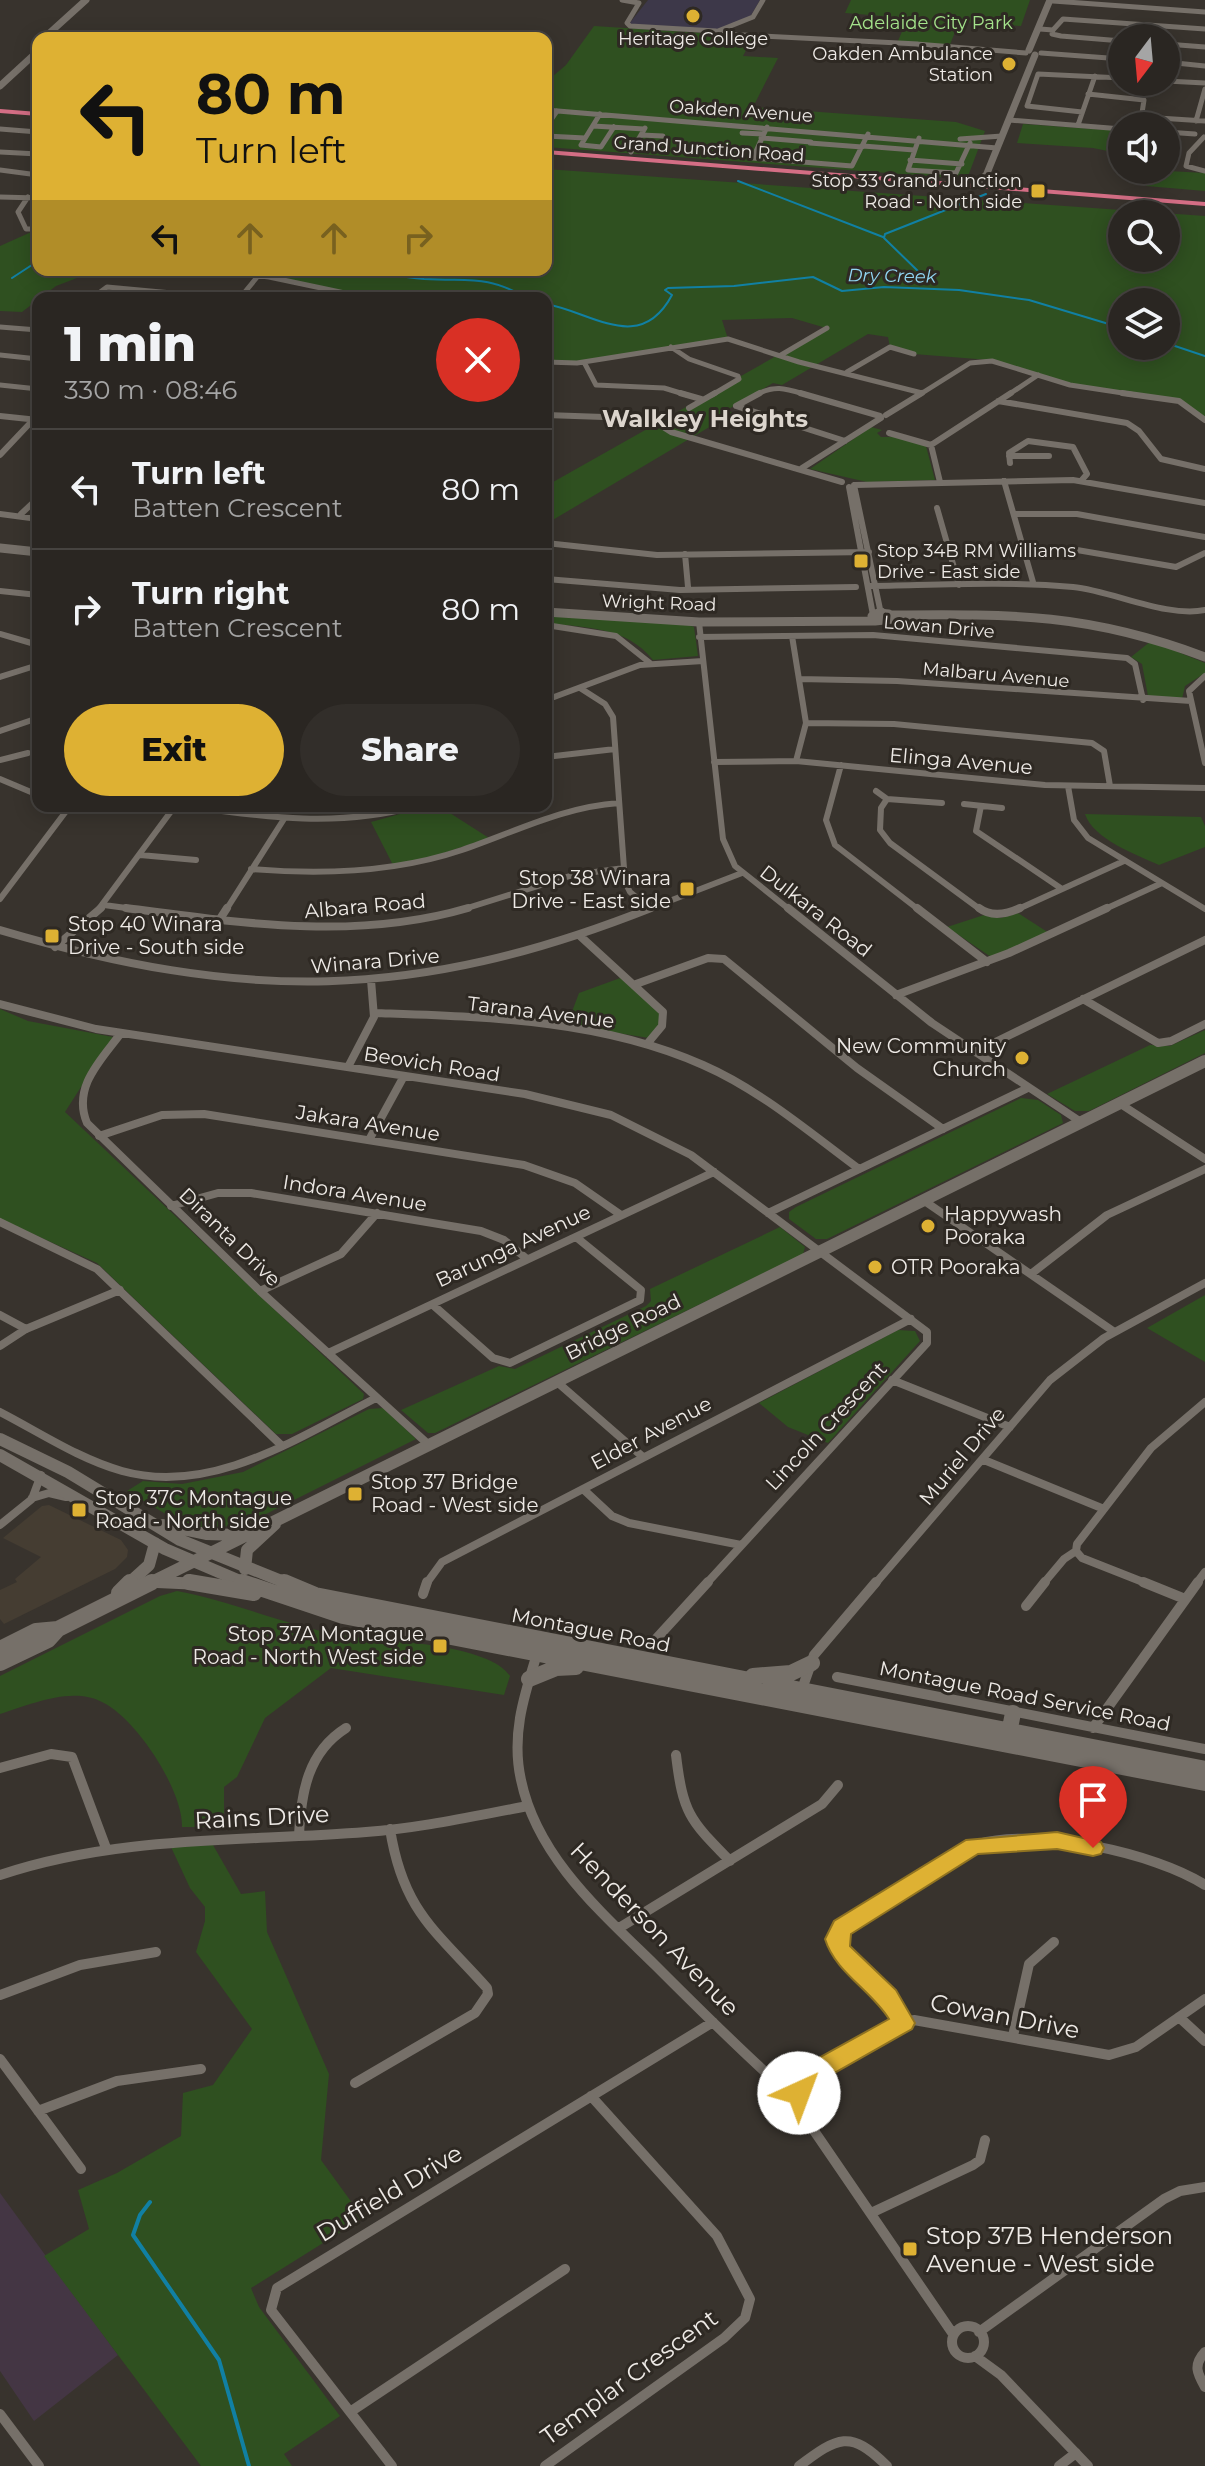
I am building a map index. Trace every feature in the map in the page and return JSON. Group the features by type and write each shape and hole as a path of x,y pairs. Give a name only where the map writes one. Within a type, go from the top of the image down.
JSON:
{"highway":[{"path":"0,109 32,112"},
{"name":"Grand Junction Road","path":"552,151 984,181 1205,202"},
{"name":"Grand Junction Road","path":"552,151 984,181 1205,202"}],"main road":[{"path":"51,32 86,0"},
{"path":"59,32 94,0"},
{"path":"984,181 1052,0"},
{"path":"0,78 32,49"},
{"path":"0,86 32,57"},
{"path":"0,548 32,551"},
{"name":"Wright Road","path":"552,612 699,622 889,616"},
{"path":"889,616 1032,617 1104,625 1205,657"},
{"name":"Bridge Road","path":"0,1649 36,1631 58,1629 1205,1061"},
{"name":"Montague Road","path":"0,1439 68,1472 148,1522 209,1553 245,1569 347,1603 539,1648 603,1667 1205,1769"},
{"name":"Montague Road","path":"0,1455 41,1475 155,1543 284,1598 374,1623 726,1676 800,1698"},
{"path":"245,1569 246,1553 286,1514"},
{"path":"148,1522 206,1534 246,1534"},
{"path":"105,1606 149,1565 155,1556 155,1543"},
{"path":"151,1582 190,1583 284,1598"},
{"name":"Bridge Road","path":"0,1663 48,1640 58,1629"},
{"path":"726,1676 782,1676 802,1671 812,1663"},
{"path":"529,1679 556,1668 603,1667"},
{"path":"1008,1738 1013,1713"},
{"name":"Montague Road","path":"1008,1738 1205,1783"}],"street":[{"path":"622,0 639,3 628,25 1108,58"},
{"path":"721,32 753,17 763,0"},
{"path":"1052,0 1205,12"},
{"path":"1049,44 1059,20 1068,19 1205,29"},
{"path":"1041,29 1108,39"},
{"path":"1180,45 1205,47"},
{"path":"1180,63 1205,65"},
{"path":"1082,112 1027,106 1037,76 1051,73 1108,77"},
{"path":"1078,125 1095,76"},
{"path":"1180,83 1205,86 1204,101 1196,121"},
{"path":"1088,94 1144,100"},
{"path":"1143,112 1144,100 1148,96"},
{"name":"Oakden Avenue","path":"552,111 935,140"},
{"path":"552,118 557,111"},
{"path":"600,114 581,145 601,147 614,127"},
{"path":"631,152 649,120"},
{"path":"1009,120 1108,128"},
{"path":"1180,120 1205,121"},
{"path":"593,126 663,136"},
{"path":"767,127 753,158 852,166 868,134"},
{"path":"0,129 32,132"},
{"path":"801,162 817,131"},
{"path":"742,133 811,143 914,150"},
{"path":"1180,134 1200,137 1189,153 1186,167 1205,171"},
{"path":"552,136 585,138"},
{"path":"935,140 1002,136"},
{"path":"919,138 906,168 912,171 956,173 970,143"},
{"path":"935,140 997,148"},
{"path":"0,152 32,154"},
{"path":"910,160 962,164"},
{"path":"2,172 32,174"},
{"path":"0,197 32,197"},
{"path":"28,197 18,212 26,229 32,229"},
{"path":"245,292 258,276 339,292"},
{"path":"100,292 107,287 161,292"},
{"path":"0,327 32,330"},
{"path":"783,355 827,328"},
{"path":"552,362 584,362 728,339 922,393"},
{"path":"670,347 689,359 738,376 739,379 689,408"},
{"path":"847,372 890,347 914,354"},
{"path":"0,355 32,358"},
{"path":"802,468 970,363 986,360 1070,385 1179,401 1205,420"},
{"path":"584,362 596,385"},
{"path":"889,433 931,445 1038,375"},
{"path":"0,385 32,388"},
{"path":"596,385 664,388 701,399"},
{"path":"592,392 596,385"},
{"path":"845,441 736,406 768,388 781,387 882,416"},
{"path":"998,401 1127,423 1144,433 1154,454 1164,460 1205,469"},
{"path":"552,415 632,418 851,484 1081,481 1205,503"},
{"path":"0,416 32,421"},
{"path":"0,455 32,424"},
{"path":"1049,456 1010,460 1028,441 1073,447 1087,474 1081,481"},
{"path":"931,445 940,482"},
{"path":"1004,481 1035,578 1033,582"},
{"path":"851,484 873,586 880,609 889,616"},
{"path":"21,514 32,504"},
{"path":"937,508 959,585"},
{"path":"0,514 32,517"},
{"path":"1014,514 1077,514 1205,537"},
{"path":"552,543 685,554 866,552"},
{"path":"1077,550 1176,567 1205,553"},
{"path":"685,554 688,587"},
{"path":"552,580 632,588 840,590 856,587"},
{"path":"873,586 1033,582 1107,591 1197,613 1205,610"},
{"path":"873,586 874,617"},
{"path":"0,591 32,594"},
{"name":"Dulkara Road","path":"699,622 726,850 742,873 896,995 1081,1122"},
{"path":"552,626 621,637 635,644 650,663"},
{"path":"0,634 32,643"},
{"path":"792,636 806,723 796,761"},
{"name":"Lowan Drive","path":"699,637 893,636 1130,659 1135,664 1143,700"},
{"path":"552,698 650,663 703,661"},
{"path":"0,677 32,667"},
{"path":"1205,676 1189,688 1205,763"},
{"name":"Malbaru Avenue","path":"799,679 874,678 1143,700 1191,701"},
{"path":"580,688 610,710 628,889 648,907"},
{"path":"0,731 32,720"},
{"path":"806,723 894,724 1092,743 1104,751 1110,786"},
{"path":"552,756 615,749"},
{"path":"0,760 28,753"},
{"name":"Elinga Avenue","path":"714,762 796,761 1068,786 1205,788"},
{"path":"841,765 826,820 835,845 987,962"},
{"path":"0,779 32,792"},
{"path":"1068,786 1071,812 1078,828 1124,861 1205,909"},
{"path":"876,791 887,799 930,798 942,803"},
{"path":"887,799 882,804 878,822 883,836 984,912 1003,915 1124,861"},
{"path":"251,869 323,873 401,865 462,850 575,807 619,803"},
{"path":"964,804 1002,808"},
{"path":"981,806 976,831 1062,889"},
{"path":"2,895 65,812"},
{"path":"55,947 104,905 171,812"},
{"path":"231,812 284,819 346,821 388,812"},
{"path":"218,922 284,819"},
{"path":"140,855 196,860"},
{"name":"Albara Road","path":"104,905 218,922 303,928 399,923 487,904 578,871 624,868"},
{"name":"Winara Drive","path":"0,930 116,964 217,979 291,983 371,980 477,965 579,935 742,873"},
{"path":"896,995 987,962 1162,883"},
{"path":"579,935 636,984 664,1015 662,1026 647,1044"},
{"path":"975,1052 1205,940"},
{"path":"636,984 708,958 724,959 848,1062 943,1129"},
{"path":"348,1067 375,1013 371,980"},
{"path":"1083,999 1158,1043 1171,1041 1205,1024"},
{"name":"Beovich Road","path":"0,1004 51,1020 121,1033 544,1097 597,1110 662,1138 714,1172 820,1252"},
{"name":"Tarana Avenue","path":"375,1013 545,1025 647,1044 703,1065 741,1085 859,1169"},
{"name":"Diranta Drive","path":"121,1033 80,1095 81,1113 99,1136 260,1291 429,1445"},
{"path":"369,1140 404,1076"},
{"path":"768,1213 1028,1088"},
{"path":"1119,1103 1205,1159"},
{"name":"Jakara Avenue","path":"99,1136 162,1115 191,1113 533,1167 575,1183 621,1215"},
{"path":"1031,1274 1048,1264 1095,1222 1205,1169"},
{"name":"Barunga Avenue","path":"328,1353 714,1172"},
{"name":"Indora Avenue","path":"171,1206 206,1195 242,1191 481,1231 504,1240 527,1259"},
{"path":"923,1200 1113,1331"},
{"path":"260,1291 350,1250 363,1237 377,1213"},
{"path":"0,1222 87,1262 280,1444"},
{"path":"433,1305 493,1358 510,1363 641,1299 641,1290 576,1237"},
{"path":"820,1252 911,1319"},
{"name":"Muriel Drive","path":"800,1698 814,1655 1010,1427 1079,1353 1113,1331 1205,1283"},
{"path":"0,1346 26,1329 120,1290"},
{"path":"0,1315 26,1329"},
{"name":"Lincoln Crescent","path":"655,1640 927,1343 927,1332 911,1319"},
{"name":"Elder Avenue","path":"423,1594 427,1581 442,1562 911,1319"},
{"path":"892,1380 1010,1427"},
{"path":"557,1382 643,1457"},
{"path":"0,1412 107,1465 153,1477 217,1472 376,1398"},
{"path":"1026,1606 1064,1559 1076,1551 1077,1544 1165,1434 1185,1414 1205,1402"},
{"path":"984,1460 1104,1509"},
{"path":"32,1499 41,1475"},
{"path":"583,1489 612,1516 629,1523 741,1545"},
{"path":"0,1525 32,1499 49,1493 82,1499"},
{"path":"1076,1551 1082,1558 1185,1599"},
{"path":"1093,1728 1205,1572"},
{"name":"Henderson Avenue","path":"539,1648 520,1711 516,1742 528,1806 559,1866 774,2080"},
{"name":"Montague Road Service Road","path":"837,1677 1205,1749"},
{"path":"299,1835 304,1788 313,1761 330,1736 346,1728"},
{"path":"0,1768 51,1754 72,1757 106,1848"},
{"path":"676,1755 681,1798 691,1821 730,1861"},
{"path":"619,1928 822,1804 838,1785"},
{"name":"Rains Drive","path":"0,1875 79,1852 106,1848 390,1829 528,1806"},
{"path":"355,2083 475,2013 488,1994 487,1988 425,1925 406,1898 398,1881 390,1829"},
{"path":"903,2023 887,1997 840,1951 838,1933 974,1846 1066,1842 1181,1869 1205,1885"},
{"path":"1013,2036 1029,1964 1054,1942"},
{"path":"0,1995 80,1965 156,1952"},
{"name":"Cowan Drive","path":"797,2082 903,2023 926,2020 1109,2055 1136,2047 1205,1999"},
{"path":"1179,2017 1205,2041"},
{"name":"Duffield Drive","path":"392,2466 271,2310 277,2288 713,2022"},
{"path":"0,2059 81,2169"},
{"path":"38,2111 73,2093 117,2078 201,2069"},
{"path":"788,2077 797,2082 799,2093 793,2100 781,2101 772,2095 770,2086 774,2080 788,2077"},
{"name":"Templar Crescent","path":"545,2466 724,2338 745,2318 750,2299 717,2236 591,2096"},
{"path":"793,2100 940,2313 958,2331 979,2332 1164,2199 1180,2191 1205,2187"},
{"path":"871,2213 973,2165 980,2160 985,2140"},
{"path":"350,2412 565,2269"},
{"path":"958,2331 951,2344 959,2354 979,2352"},
{"path":"979,2332 984,2340 979,2352"},
{"path":"979,2352 1088,2466"},
{"path":"1205,2352 1198,2360 1196,2371 1205,2387"},
{"path":"0,2414 39,2466"},
{"path":"799,2466 833,2441 855,2438 864,2442 887,2466"},
{"path":"1059,2466 1076,2453"}],"shaded area":[{"name":"Heritage College","path":"648,0 760,0 750,17 715,30 629,24"},
{"path":"49,1505 121,1540 128,1550 127,1557 115,1569 4,1624 0,1619 0,1590 17,1582 15,1579 41,1557 3,1538 42,1506"},
{"path":"0,2193 118,2355 34,2421 0,2371"}],"green space":[{"name":"Adelaide City Park","path":"851,0 1030,0 1021,26 959,22 949,47 897,43 908,18 845,13"},
{"path":"594,26 703,33 709,37 753,37 743,56 778,58 753,107 956,122 985,131 967,179 552,147 552,77 566,65"},
{"path":"1023,124 1108,130 1108,151 1017,143"},
{"path":"552,169 1108,209 1108,272 1180,272 1180,214 1205,216 1205,421 1181,401 1070,385 989,360 914,354 890,347 888,337 868,334 782,385 773,383 727,410 733,413 552,520 552,483 826,328 792,318 722,320 728,339 577,363 552,362 552,292 348,292 268,276 552,276"},
{"path":"1180,172 1205,173 1205,191 1146,186 1180,184"},
{"path":"32,232 32,276 82,276 48,292 32,292 32,304 22,312 0,311 0,246"},
{"path":"871,427 882,430 877,433 881,437 895,437 926,446 935,480 867,482 810,469"},
{"path":"552,615 689,625 694,627 698,656 653,660 631,641 590,628 552,624"},
{"path":"1151,641 1205,663 1205,673 1185,686 1182,699 1148,696 1142,664 1131,657"},
{"path":"407,812 448,812 489,838 429,858 393,865 371,822"},
{"path":"1085,814 1201,817 1205,826 1205,847 1159,865 1106,838"},
{"path":"1018,913 1049,933 991,957 947,927 984,915 1001,918"},
{"path":"623,977 661,1012 660,1025 649,1038 567,1025 579,993"},
{"path":"0,1009 28,1021 113,1037 65,1112 364,1394 363,1399 292,1434 276,1434 97,1263 0,1219"},
{"path":"1205,1030 1205,1053 1089,1111 1075,1111 1047,1094 1150,1045 1170,1046"},
{"path":"1021,1098 1038,1100 1061,1115 1063,1123 827,1239 816,1239 789,1219 789,1212 796,1207"},
{"path":"780,1227 805,1247 803,1254 435,1433 428,1433 401,1410 499,1366 515,1369 646,1306 651,1301 650,1289"},
{"path":"1205,1295 1205,1362 1147,1328"},
{"path":"898,1330 915,1331 920,1341 828,1443 788,1427 759,1403"},
{"path":"383,1408 416,1439 242,1526 202,1527 174,1519 127,1491 143,1481 182,1484 243,1472 369,1409"},
{"path":"177,1591 332,1633 462,1651 483,1657 510,1676 504,1695 331,1668 265,1718 237,1777 224,1787 224,1827 182,1827 175,1794 166,1775 143,1739 115,1710 90,1698 64,1696 0,1714 0,1676 160,1596"},
{"path":"213,1845 241,1894 265,1891 267,1932 329,2074 321,2160 363,2218 251,2288 259,2307 340,2416 284,2454 292,2466 201,2466 44,2256 89,2229 78,2190 117,2173 181,2136 183,2093 213,2085 252,2029 196,1952 205,1921 205,1907 190,1888 171,1847"}],"waterway":[{"path":"738,181 883,237"},
{"path":"910,283 921,274 884,238 885,234 986,194"},
{"name":"Dry Creek","path":"12,278 32,265"},
{"name":"Dry Creek","path":"403,276 488,282 517,292"},
{"name":"Dry Creek","path":"552,305 614,325 630,326 645,323 659,313 672,295 665,290 668,288 734,286 813,277 842,291 884,287 959,290 1029,300 1108,324"},
{"name":"Dry Creek","path":"1180,348 1205,356"},
{"path":"150,2202 140,2215 133,2235 219,2360 249,2466"}],"place":[{"name":"Heritage College","path":"693,16"},
{"name":"Oakden Ambulance Station","path":"1009,64"},
{"name":"Stop 33 Grand Junction Road - North side","path":"1038,191"},
{"name":"Stop 34B RM Williams Drive - East side","path":"861,561"},
{"name":"Stop 38 Winara Drive - East side","path":"687,889"},
{"name":"Stop 40 Winara Drive - South side","path":"52,936"},
{"name":"New Community Church","path":"1022,1058"},
{"name":"Happywash Pooraka","path":"928,1226"},
{"name":"OTR Pooraka","path":"875,1267"},
{"name":"Stop 37 Bridge Road - West side","path":"355,1494"},
{"name":"Stop 37C Montague Road - North side","path":"79,1510"},
{"name":"Stop 37A Montague Road - North West side","path":"440,1646"},
{"name":"Stop 37B Henderson Avenue - West side","path":"910,2249"}],"district":[{"name":"Walkley Heights","path":"705,418"}],"route":[{"path":"799,2093 797,2082 903,2023 887,1997 840,1951 836,1939 842,1927 974,1846 1057,1840 1093,1848"}]}
